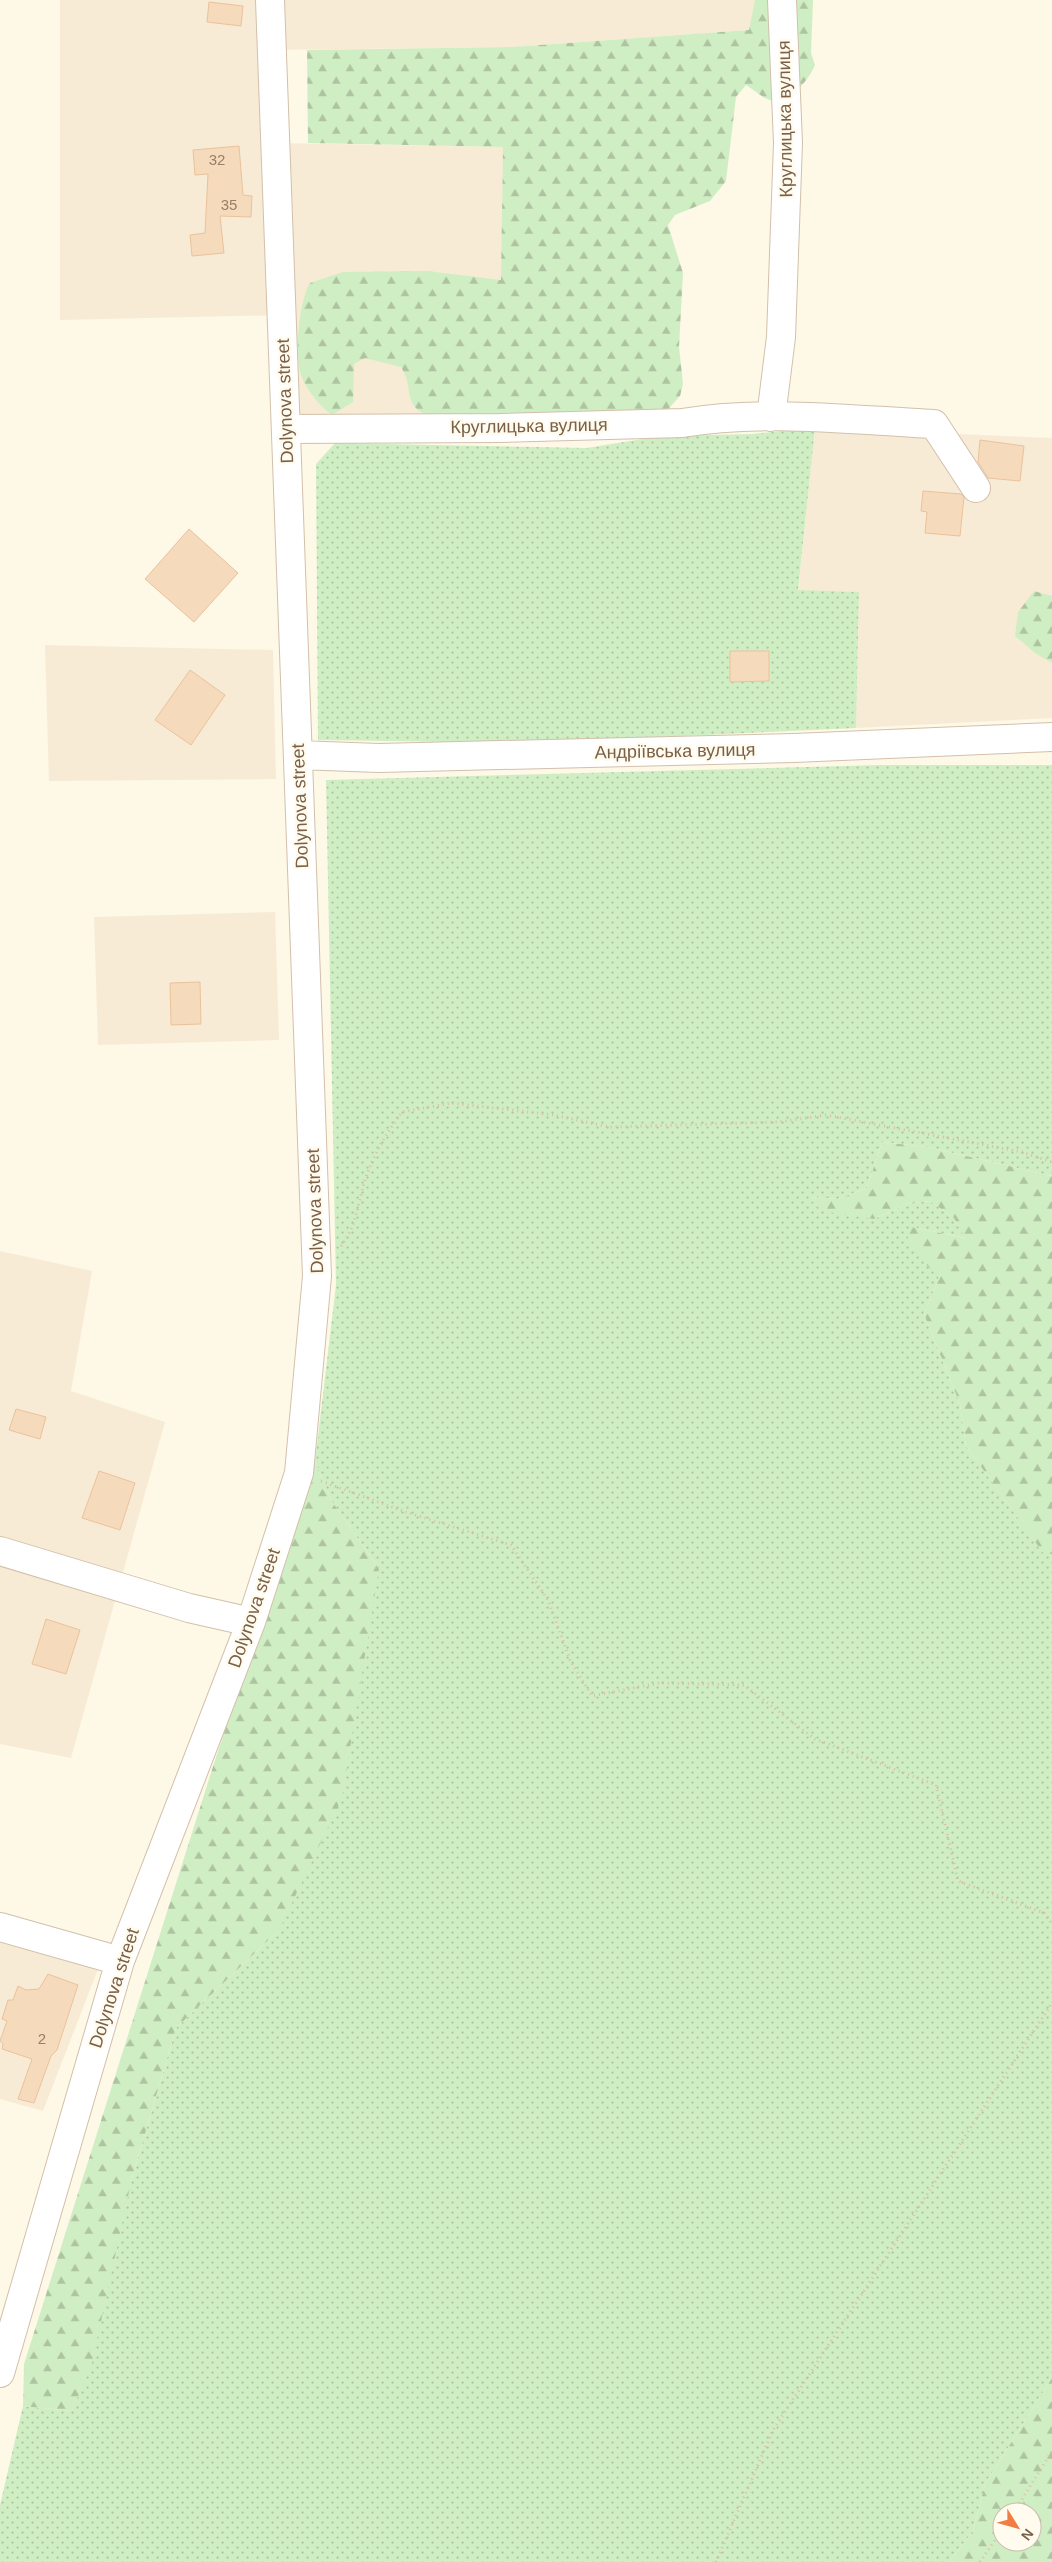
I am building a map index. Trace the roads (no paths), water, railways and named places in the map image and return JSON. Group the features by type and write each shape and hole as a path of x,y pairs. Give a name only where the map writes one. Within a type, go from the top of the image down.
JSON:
{"street":[{"name":"Dolynova street","path":"0,2373 120,1961 251,1622 299,1473 317,1276 270,0"},
{"name":"Круглицька вулиця","path":"771,417 781,337 788,153 782,0"},
{"name":"Круглицька вулиця","path":"286,429 500,428 771,417 934,424 976,488"},
{"name":"Андріївська вулиця","path":"298,755 379,758 794,748 1052,738"},
{"path":"0,1551 189,1608 251,1622"},
{"path":"0,1927 120,1961"}]}
